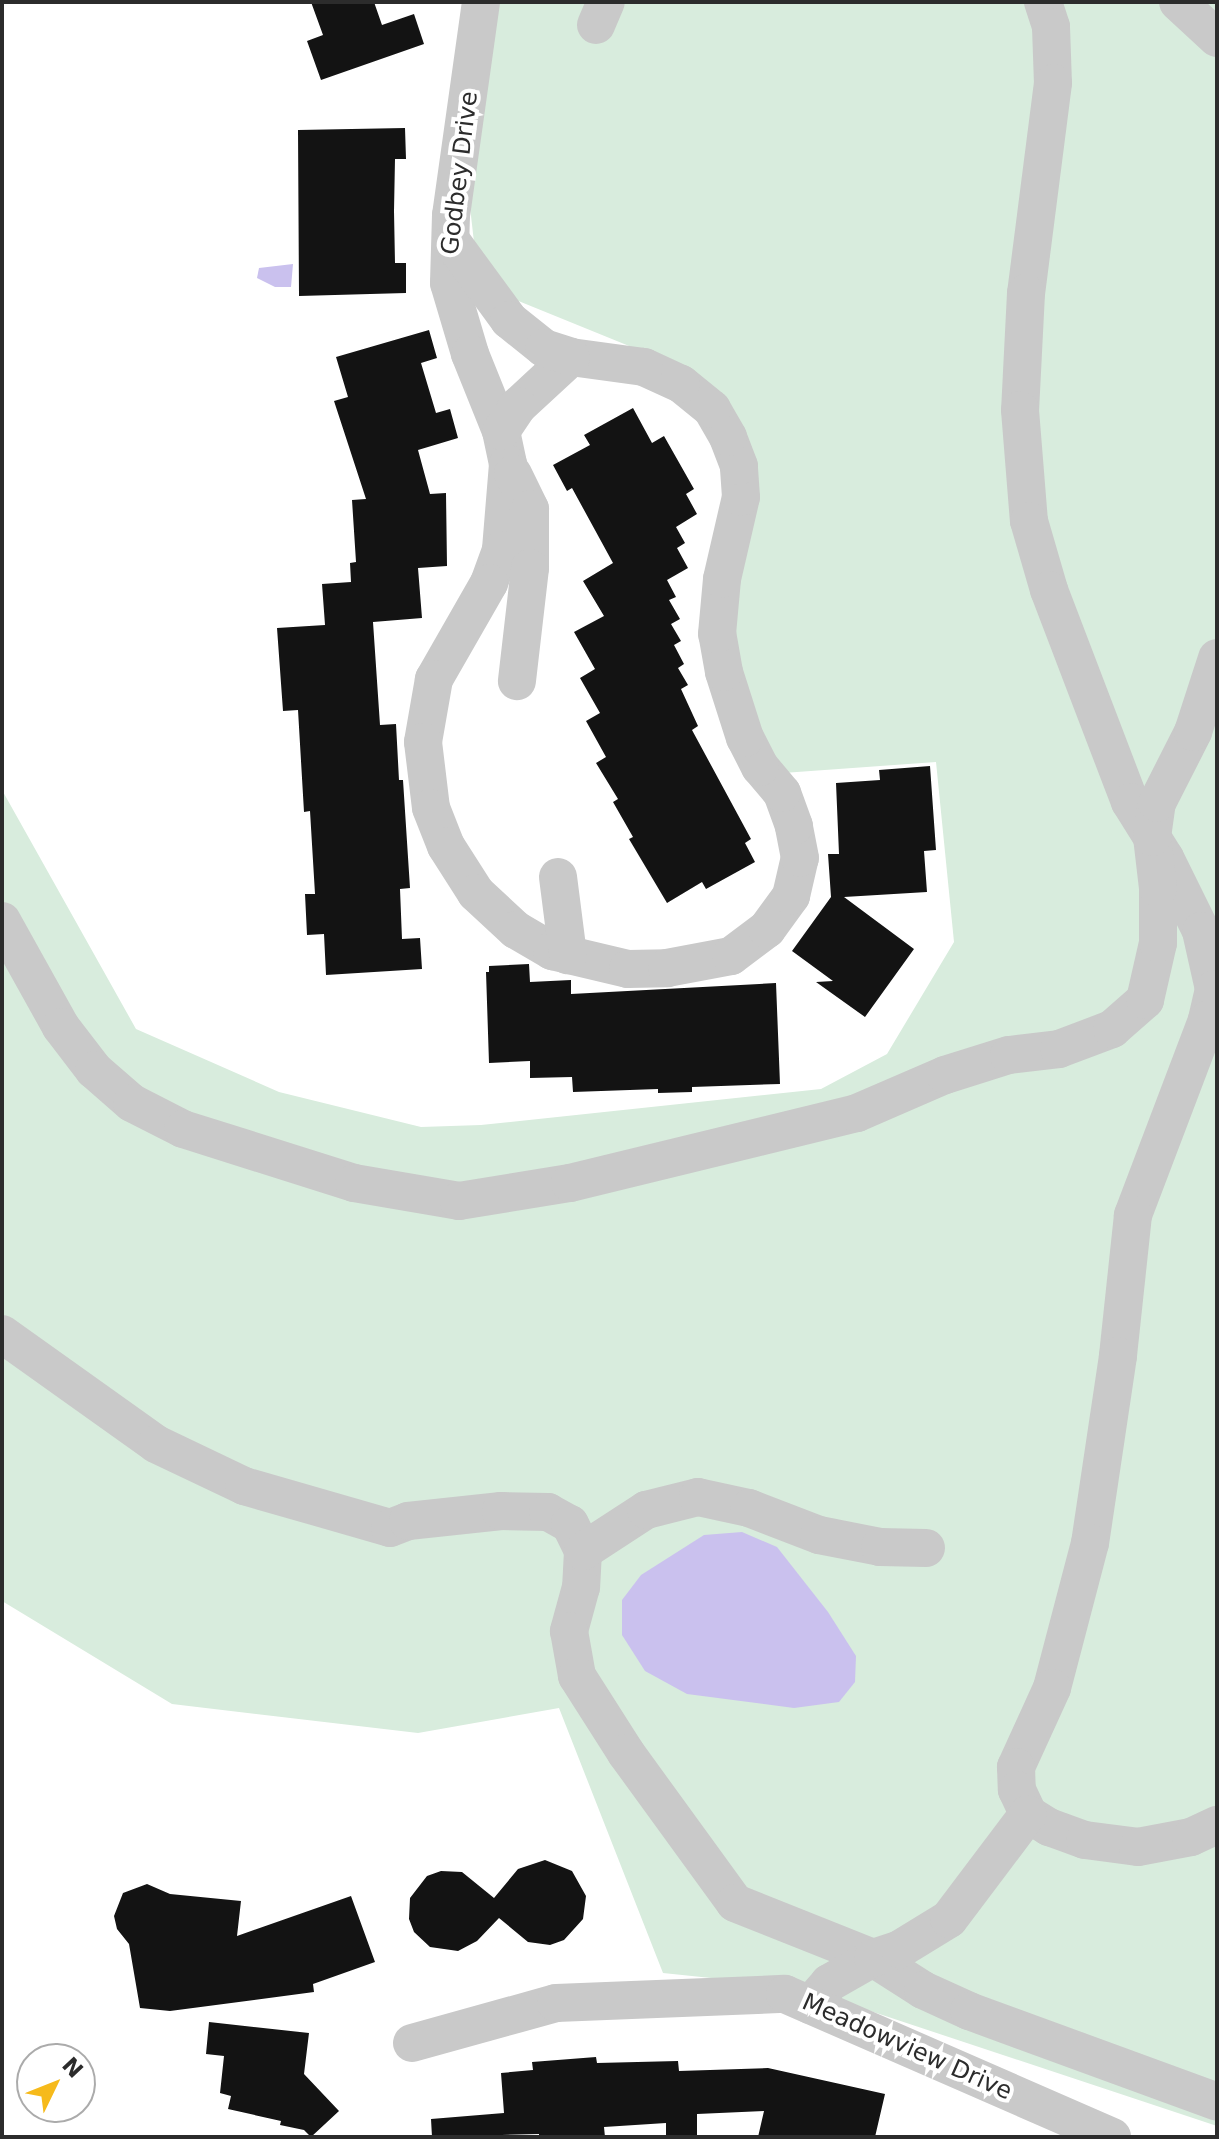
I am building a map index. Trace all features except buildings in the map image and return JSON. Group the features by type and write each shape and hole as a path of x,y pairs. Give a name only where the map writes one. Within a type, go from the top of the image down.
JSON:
{"street":[{"name":"Godbey Drive","path":"452,242 509,320 544,348 571,357 644,367 681,384 712,409 728,437 739,466 741,497 722,579 717,634 745,738 760,767 782,793 794,826 800,858 791,896 767,929 731,956 667,968 628,969 568,955 516,930 476,893 446,846 431,808 423,742 434,679 489,583 501,550 504,448 470,354 449,283 451,215 481,2"},
{"path":"1043,2 1051,27 1053,83 1026,293 1020,410 1029,521 1049,590 1130,802 1201,931 1214,989 1207,1020 1133,1215 1109,1426 1090,1543 1052,1688 1016,1767 1017,1790 1028,1814 1049,1827 1085,1840 1138,1847 1191,1837 1217,1825"},
{"path":"1178,2 1217,38"},
{"path":"517,681 530,568 530,509 504,448 518,406 571,357"},
{"path":"2,921 61,1027 94,1070 132,1103 183,1129 354,1183 459,1201 570,1183 857,1113 945,1075 1009,1055 1059,1049 1112,1029 1145,1000 1158,943 1158,888 1152,837 1157,803 1193,732 1217,658"},
{"path":"558,877 568,955"},
{"path":"2,1334 156,1444 244,1486 390,1528 408,1521 501,1511 548,1512 570,1524 583,1551 581,1587 569,1631 577,1676 626,1753 735,1903 873,1958 923,1990 969,2011 1217,2102"},
{"path":"583,1551 646,1510 698,1497 749,1508 819,1535 880,1547 926,1548"},
{"path":"810,2005 829,1983 873,1958 900,1949 949,1919 1028,1814"},
{"name":"Meadowview Drive","path":"412,2043 556,2003 785,1994 1112,2137"}],"green space":[{"path":"494,2 1217,2 1217,2126 798,1987 663,1973 559,1708 418,1733 172,1704 2,1601 2,790 136,1029 279,1092 421,1127 481,1125 821,1089 887,1054 954,942 936,762 783,773 750,718 732,614 754,499 698,374 499,293 475,251 470,207"}],"shaded area":[{"path":"293,264 291,287 275,287 257,278 259,268"},
{"path":"742,1532 777,1547 828,1612 856,1656 855,1682 839,1702 794,1708 687,1694 645,1671 622,1635 622,1600 641,1575 704,1535"}]}
